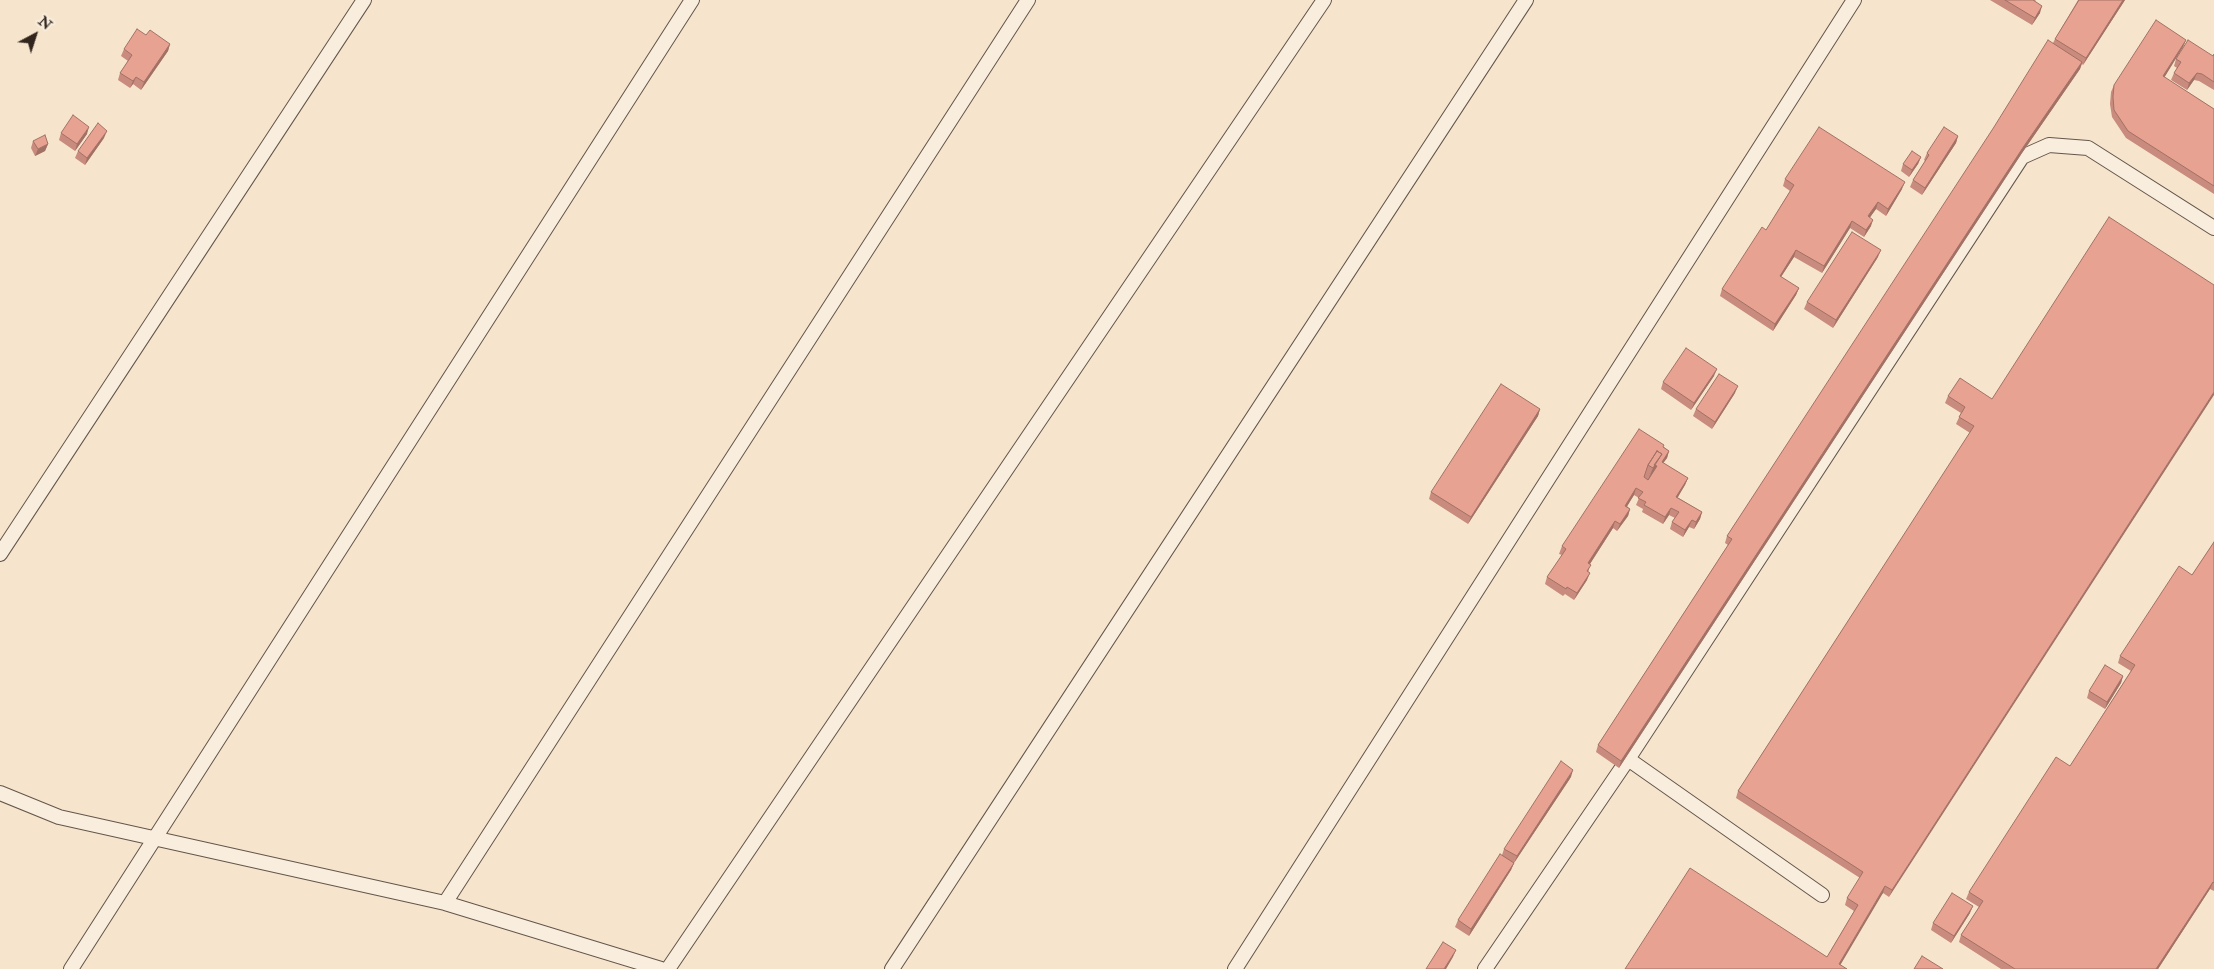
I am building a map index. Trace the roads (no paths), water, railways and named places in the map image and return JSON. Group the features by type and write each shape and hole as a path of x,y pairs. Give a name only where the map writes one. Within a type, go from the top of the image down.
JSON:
{"lane":[{"path":"0,554 364,0"},
{"path":"71,969 692,0"},
{"path":"445,903 1028,0"},
{"path":"668,969 1324,0"},
{"path":"892,969 1526,0"},
{"path":"1235,969 1854,0"},
{"path":"1485,969 1628,759 2022,158 2049,145 2088,148 2214,228"},
{"path":"1628,759 1822,895"},
{"path":"0,793 59,817 445,903 661,969"}]}
